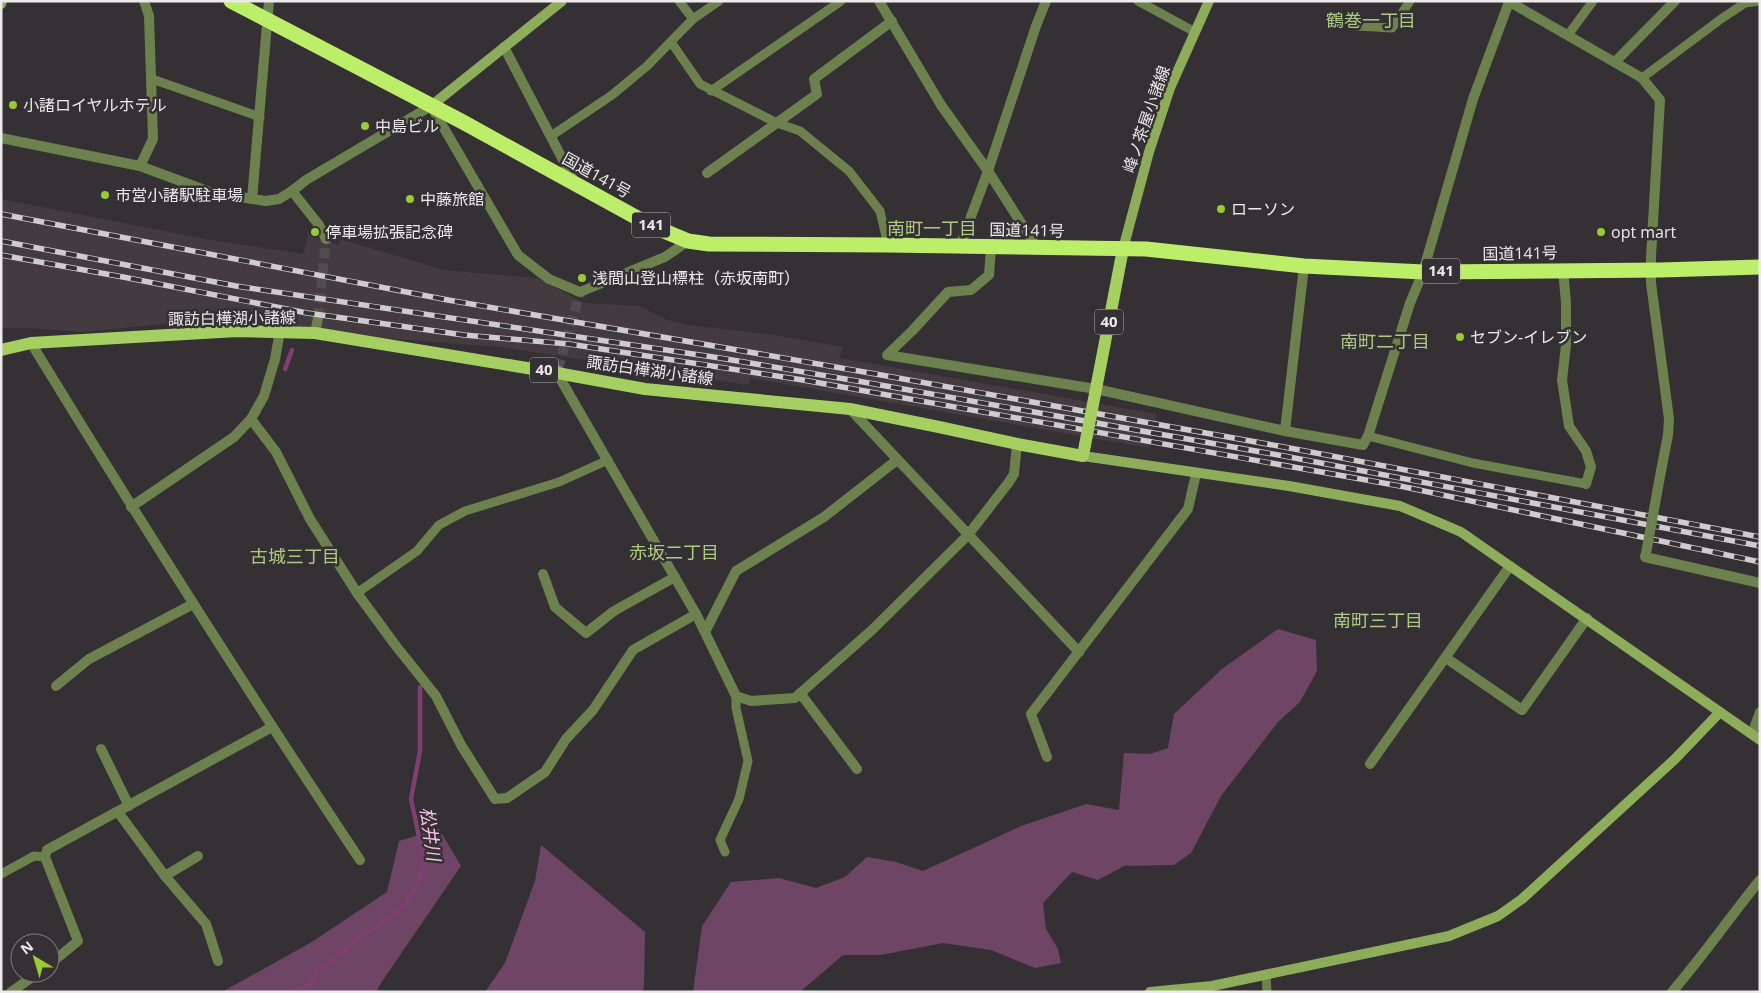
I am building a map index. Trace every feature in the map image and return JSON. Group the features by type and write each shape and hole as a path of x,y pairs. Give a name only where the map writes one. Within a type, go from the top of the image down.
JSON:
{"highway":[{"name":"国道141号","path":"231,1 267,18 652,226 688,241 709,244 1146,249 1304,266 1423,272 1760,267"}],"main road":[{"name":"40","path":"1084,451 1123,249"},
{"name":"諏訪白樺湖小諸線","path":"1,350 31,343 236,331 280,331 315,334 558,371 645,389 850,410 1017,444 1084,451"}],"street":[{"path":"140,166 153,139 149,16 144,1"},
{"path":"252,200 269,1"},
{"path":"1,138 140,166 210,192 252,200 266,201 279,199 306,180 430,106 562,1"},
{"path":"879,1 941,105 988,171 1037,248"},
{"path":"960,246 988,171 1046,1"},
{"name":"峰ノ茶屋小諸線","path":"1123,249 1149,152 1170,88 1209,1"},
{"path":"1615,62 1676,1"},
{"path":"992,247 989,275 971,290 948,292 912,332 887,355 1096,392 1363,445 1368,436 1410,303 1423,272 1473,99 1508,2 1642,78 1660,100 1659,141 1653,206 1651,283 1669,419 1668,435 1645,557 1760,583"},
{"path":"707,173 817,94 814,79 892,21"},
{"path":"504,47 576,184"},
{"path":"430,106 518,255 549,279 580,292 665,257 688,241"},
{"path":"292,191 319,224 326,239"},
{"path":"1285,431 1304,266"},
{"path":"1563,270 1566,303 1566,345 1562,380 1569,426 1586,451 1590,467 1586,484"},
{"path":"315,334 318,318"},
{"path":"131,507 234,437 252,419 264,396 275,359 280,331"},
{"path":"31,343 131,507 360,860"},
{"path":"558,371 696,614 736,696 751,700 795,698 872,630 968,535 1014,474 1017,444"},
{"path":"850,410 1078,652"},
{"path":"252,419 276,452 310,519 356,592 436,696 461,744 495,799 507,798 545,772 566,739 593,710 634,650 696,614"},
{"path":"1084,451 1196,474 1289,486 1400,506 1462,532 1756,737 1760,712"},
{"path":"705,632 736,571 824,517 897,460"},
{"path":"1047,757 1031,714 1188,509 1196,474"},
{"path":"1370,764 1510,566"},
{"path":"543,574 555,607 586,633 614,611 675,577"},
{"path":"56,686 89,659 193,604"},
{"path":"1446,658 1522,710 1587,618"},
{"path":"800,693 857,769"},
{"path":"1150,992 1212,986 1449,936 1498,916 1529,893 1675,759 1720,712"},
{"path":"60,956 78,941 45,857 47,850 272,727"},
{"path":"101,749 129,806"},
{"path":"118,812 165,876 206,924 218,961"},
{"path":"165,876 198,856"},
{"path":"1672,992 1692,969 1732,914 1760,880"},
{"path":"11,992 24,983"}],"lane":[{"path":"679,1 693,19"},
{"path":"551,136 612,95 647,66 693,19 719,1"},
{"path":"711,91 841,1"},
{"path":"1138,1 1195,32"},
{"path":"1356,26 1392,28 1410,1"},
{"path":"1568,35 1592,1"},
{"path":"1642,78 1745,3 1760,2"},
{"path":"671,42 700,84 777,123 800,131 849,171 880,211 888,245"},
{"path":"152,79 260,117"},
{"path":"1368,436 1473,463 1586,484"},
{"path":"356,592 417,551 438,525 465,511 559,482 608,460"},
{"path":"725,852 720,840 739,799 748,762 736,708 736,696"},
{"path":"1,874 34,856 45,857"},
{"path":"1266,974 1267,992"}],"shaded area":[{"path":"1,199 205,239 303,254 309,232 315,238 338,245 340,239 444,270 537,278 585,303 639,306 667,320 687,325 767,334 843,347 840,358 1157,414 1149,448 750,378 749,385 500,347 354,336 307,330 280,322 193,321 82,332 1,328"},
{"path":"1278,629 1316,640 1317,671 1300,702 1278,722 1221,796 1191,853 1174,865 1124,866 1098,880 1072,872 1043,903 1046,929 1058,949 1061,963 1035,968 991,950 943,943 881,955 843,955 800,992 693,992 702,926 731,882 779,878 816,888 845,877 867,857 896,862 923,871 1021,826 1086,804 1119,810 1124,753 1150,754 1168,748 1174,714 1222,669"},
{"path":"439,829 461,866 376,992 222,992 310,943 387,892 399,841"},
{"path":"541,845 645,932 644,987 642,992 485,992 505,963 535,881"}],"waterway":[{"name":"松井川","path":"285,369 292,350"},
{"name":"松井川","path":"300,992 305,990 318,972 364,933 382,924 405,904 419,882 424,860 411,799 420,751 420,687"}],"tunnel":[{"path":"318,318 326,239"},
{"path":"558,369 580,292"}],"railway":[{"path":"1,214 448,300 1284,447 1760,537"},
{"path":"1,241 236,286 720,358 869,383 1284,456 1760,546"},
{"path":"1,255 307,313 464,335 569,344 803,380 1400,486 1760,562"}],"place":[{"name":"小諸ロイヤルホテル","path":"13,105"},
{"name":"中島ビル","path":"365,126"},
{"name":"市営小諸駅駐車場","path":"105,195"},
{"name":"中藤旅館","path":"410,199"},
{"name":"ローソン","path":"1221,209"},
{"name":"停車場拡張記念碑","path":"315,232"},
{"name":"opt mart","path":"1601,232"},
{"name":"浅間山登山標柱（赤坂南町）","path":"582,278"},
{"name":"セブン-イレブン","path":"1460,337"}],"district":[{"name":"鶴巻一丁目","path":"1371,21"},
{"name":"南町一丁目","path":"932,229"},
{"name":"南町二丁目","path":"1385,342"},
{"name":"赤坂二丁目","path":"674,553"},
{"name":"古城三丁目","path":"295,557"},
{"name":"南町三丁目","path":"1378,621"}]}
